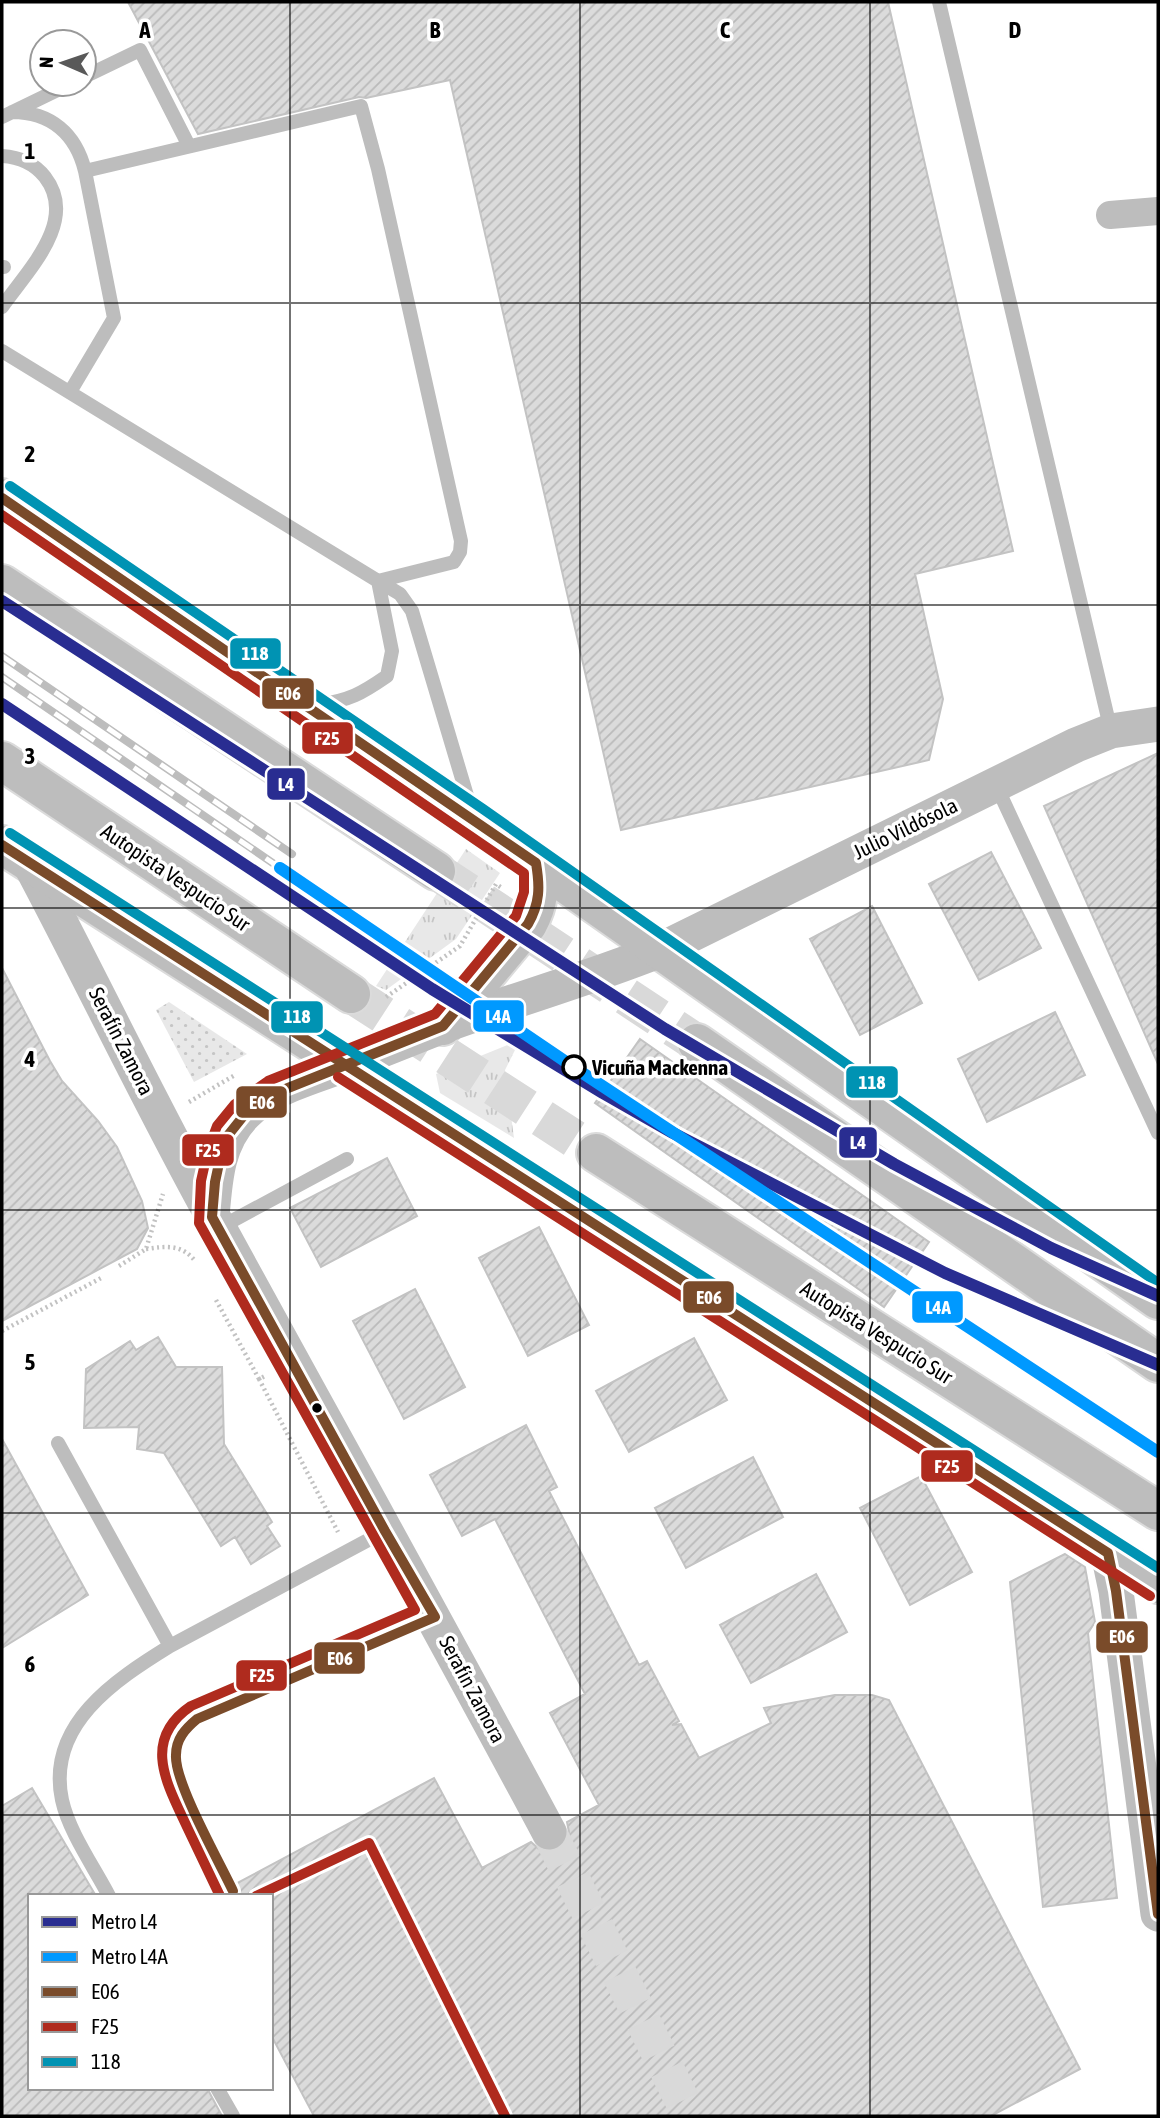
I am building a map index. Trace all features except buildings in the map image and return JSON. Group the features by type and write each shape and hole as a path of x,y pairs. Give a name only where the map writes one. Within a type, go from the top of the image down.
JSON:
{"main road":[{"path":"2,498 475,820 1158,1300"},
{"path":"2,584 436,871"},
{"name":"Autopista Vespucio Sur","path":"2,761 364,998"},
{"path":"16,855 1158,1584"},
{"path":"443,1026 528,924 536,910 540,890 536,863"},
{"path":"697,1043 1158,1363"},
{"name":"Autopista Vespucio Sur","path":"596,1153 1158,1511"}],"street":[{"path":"1111,215 1158,211"},
{"name":"Julio Vildósola","path":"658,951 1076,745 1111,732 1158,724"},
{"name":"Serafín Zamora","path":"16,855 384,1531 435,1617 550,1832"},
{"path":"216,1222 215,1182 229,1134 245,1114 273,1094 443,1026 619,967 658,951"},
{"path":"1108,1553 1116,1591 1158,1914"}],"lane":[{"path":"939,2 1111,732"},
{"path":"98,70 140,50 189,146"},
{"path":"7,115 42,98"},
{"path":"85,171 361,106 378,169 461,541 460,552 454,562 378,581"},
{"path":"7,115 39,115 63,128 74,141 85,171 114,318 70,392"},
{"path":"2,156 12,156 40,171 50,184 57,215 54,230 44,247 2,307"},
{"path":"2,351 400,594 412,611 475,820"},
{"path":"309,706 340,702 360,695 387,676 392,651 378,581"},
{"path":"995,783 1158,1133"},
{"path":"216,1222 347,1159"},
{"path":"58,1443 170,1646"},
{"path":"108,1894 68,1819 62,1801 62,1756 72,1730 96,1700 128,1672 170,1646 384,1531"},
{"path":"175,1751 178,1739 197,1719 435,1617"},
{"path":"218,2090 233,2116"}],"path":[{"path":"364,998 460,946 496,884"},
{"path":"146,1249 156,1214"},
{"path":"119,1266 146,1249 162,1247 182,1249 195,1259 201,1271"},
{"path":"2,1331 103,1277"},
{"path":"214,1296 348,1552"},
{"path":"259,1379 293,1361"}],"green space":[{"path":"466,849 500,873 456,939 386,990 376,986"},
{"path":"169,1002 247,1054 194,1082 156,1010"},
{"path":"520,1040 505,1070 514,1138 440,1093 436,1074"}],"tunnel":[{"path":"436,871 697,1043"},
{"path":"351,994 596,1153"},
{"path":"549,1832 690,2116"}],"railway":[{"path":"2,656 292,854"},
{"path":"2,677 280,868"}],"metro line":[{"name":"L4","path":"2,601 665,1029 894,1164 1051,1248 1158,1296"},
{"name":"L4","path":"2,704 432,989 603,1093 673,1133 945,1273 1158,1365"},
{"name":"L4A","path":"280,868 572,1066 1158,1452"}],"transit line":[{"name":"118","path":"10,486 483,809 1158,1283"},
{"name":"E06","path":"2,498 536,863 538,895 528,924 443,1026 273,1094 245,1114 229,1134 221,1154 212,1217 435,1617 197,1719 179,1739 176,1755 182,1784 233,1891"},
{"name":"F25","path":"2,515 524,873 524,892 516,916 435,1014 268,1081 235,1104 217,1126 208,1150 201,1181 199,1223 415,1610 191,1706 176,1719 166,1733 162,1748 166,1779 219,1894"},
{"name":"118","path":"10,833 1158,1568"},
{"name":"E06","path":"2,845 1108,1553 1116,1591 1158,1914"},
{"name":"F25","path":"338,1077 1150,1596"},
{"name":"F25","path":"260,1894 369,1843 505,2116"}],"place":[{"name":"Vicuña Mackenna","path":"574,1067"}]}
